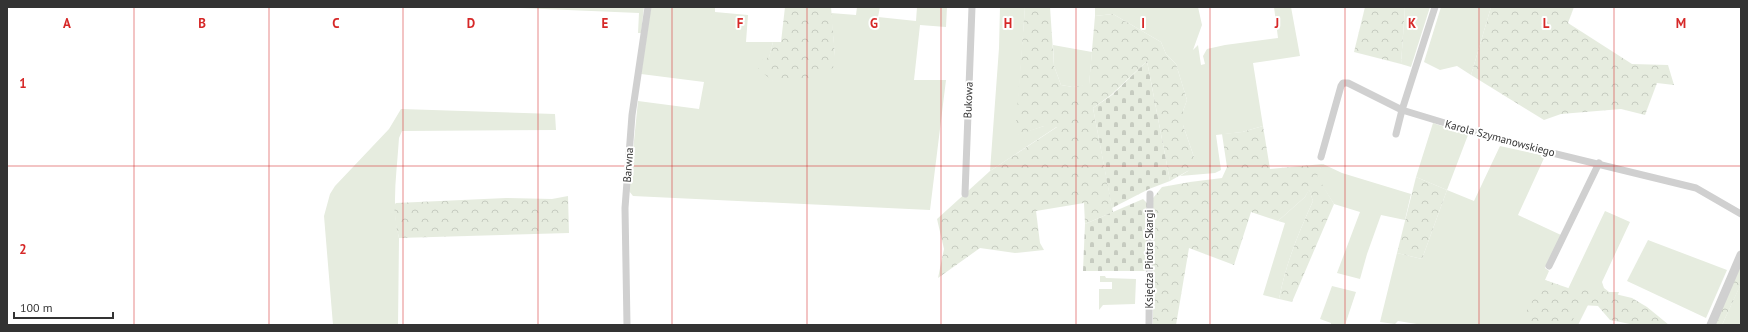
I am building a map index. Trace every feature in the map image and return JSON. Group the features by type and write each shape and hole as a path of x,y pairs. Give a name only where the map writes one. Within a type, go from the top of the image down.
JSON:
{"street":[{"name":"Barwna","path":"627,325 625,208 632,115 648,7"},
{"name":"Bukowa","path":"965,194 972,7"},
{"path":"1396,134 1402,110 1435,7"},
{"name":"Karola Szymanowskiego","path":"1321,156 1341,86 1343,83 1348,83 1402,110 1511,143 1599,163 1696,188 1741,214"},
{"path":"1549,266 1599,163"},
{"name":"Księdza Piotra Skargi","path":"1149,325 1150,194"},
{"path":"1711,325 1741,255"}],"green space":[{"path":"494,7 644,7 641,33 638,33 639,13"},
{"path":"651,7 715,7 715,12 748,15 746,42 773,42 769,58 773,81 785,81 835,56 831,13 856,15 857,7 880,7 878,17 916,21 917,7 947,7 946,27 920,25 914,80 946,80 930,210 633,196 629,191 638,101 699,109 704,82 641,74"},
{"path":"785,7 831,7 835,56 833,68 806,83 773,81 758,69 760,61 769,57 773,42 781,42"},
{"path":"1000,7 1025,7 1016,135 1044,126 1058,126 990,171 999,48"},
{"path":"1025,7 1050,7 1054,66 1061,85 1073,87 1089,84 1095,16 1113,14 1161,42 1166,54 1176,64 1187,100 1183,111 1183,125 1194,157 1193,168 1170,181 1147,61 1111,95 1093,108 1113,212 1085,224 1084,203 1036,211 1040,243 1044,250 1015,253 980,248 938,278 944,249 937,219 990,171 1057,127 1044,126 1015,136"},
{"path":"1095,7 1198,7 1202,25 1193,50 1198,45 1201,65 1205,64 1203,56 1207,49 1278,38 1274,7 1291,7 1300,56 1253,63 1263,126 1242,132 1216,135 1221,170 1215,173 1180,176 1188,171 1194,157 1183,125 1183,111 1187,100 1176,64 1166,54 1161,42 1113,14 1095,16"},
{"path":"1365,7 1405,7 1401,64 1354,52"},
{"path":"1405,7 1430,7 1411,67 1401,64"},
{"path":"1441,7 1491,7 1471,75 1457,66 1440,70 1424,62"},
{"path":"1491,7 1574,7 1568,23 1632,64 1668,65 1674,85 1657,83 1645,115 1621,109 1561,114 1544,120 1471,75"},
{"path":"1053,45 1092,52 1089,85 1073,87 1061,85 1054,66"},
{"path":"1147,61 1170,181 1149,189 1112,208 1093,108 1112,95"},
{"path":"401,109 555,114 556,130 402,131 399,138 395,201 395,214 399,238 398,325 333,325 324,216 330,194 335,186 389,129"},
{"path":"1433,123 1468,135 1447,190 1416,177"},
{"path":"1263,126 1270,169 1323,164 1317,176 1334,204 1292,302 1279,299 1285,273 1293,249 1313,201 1309,190 1305,197 1278,221 1251,212 1234,265 1189,248 1176,325 1153,325 1153,198 1162,187 1222,178 1227,167 1222,134 1242,132"},
{"path":"1500,146 1545,156 1518,215 1561,235 1545,268 1549,271 1545,280 1568,289 1605,211 1630,222 1602,282 1604,288 1609,292 1619,292 1614,303 1594,293 1578,325 1423,325 1398,321 1395,324 1380,322 1397,253 1422,259 1447,190 1474,201"},
{"path":"1323,164 1342,173 1411,194 1405,220 1381,215 1360,279 1337,273 1360,212 1334,204 1316,176"},
{"path":"1416,177 1447,190 1422,259 1397,253"},
{"path":"1309,189 1313,201 1293,249 1285,273 1279,299 1263,295 1285,223 1278,221 1305,197"},
{"path":"568,196 569,233 399,238 396,225 394,205 396,203 506,198 552,199"},
{"path":"1143,199 1147,203 1146,271 1083,271 1085,224"},
{"path":"1648,240 1727,270 1706,318 1627,281"},
{"path":"1741,265 1741,284 1722,325 1715,325"},
{"path":"1100,276 1105,276 1106,278 1136,279 1135,304 1103,305 1099,310 1099,289 1112,289 1112,282 1100,282"},
{"path":"1545,280 1571,289 1580,287 1587,290 1590,288 1632,298 1647,307 1669,325 1635,325 1610,320 1598,306 1581,305 1570,325 1518,325"},
{"path":"1741,284 1741,325 1722,325 1738,290"},
{"path":"1332,286 1356,292 1345,325 1331,325 1331,323 1320,319"}]}
